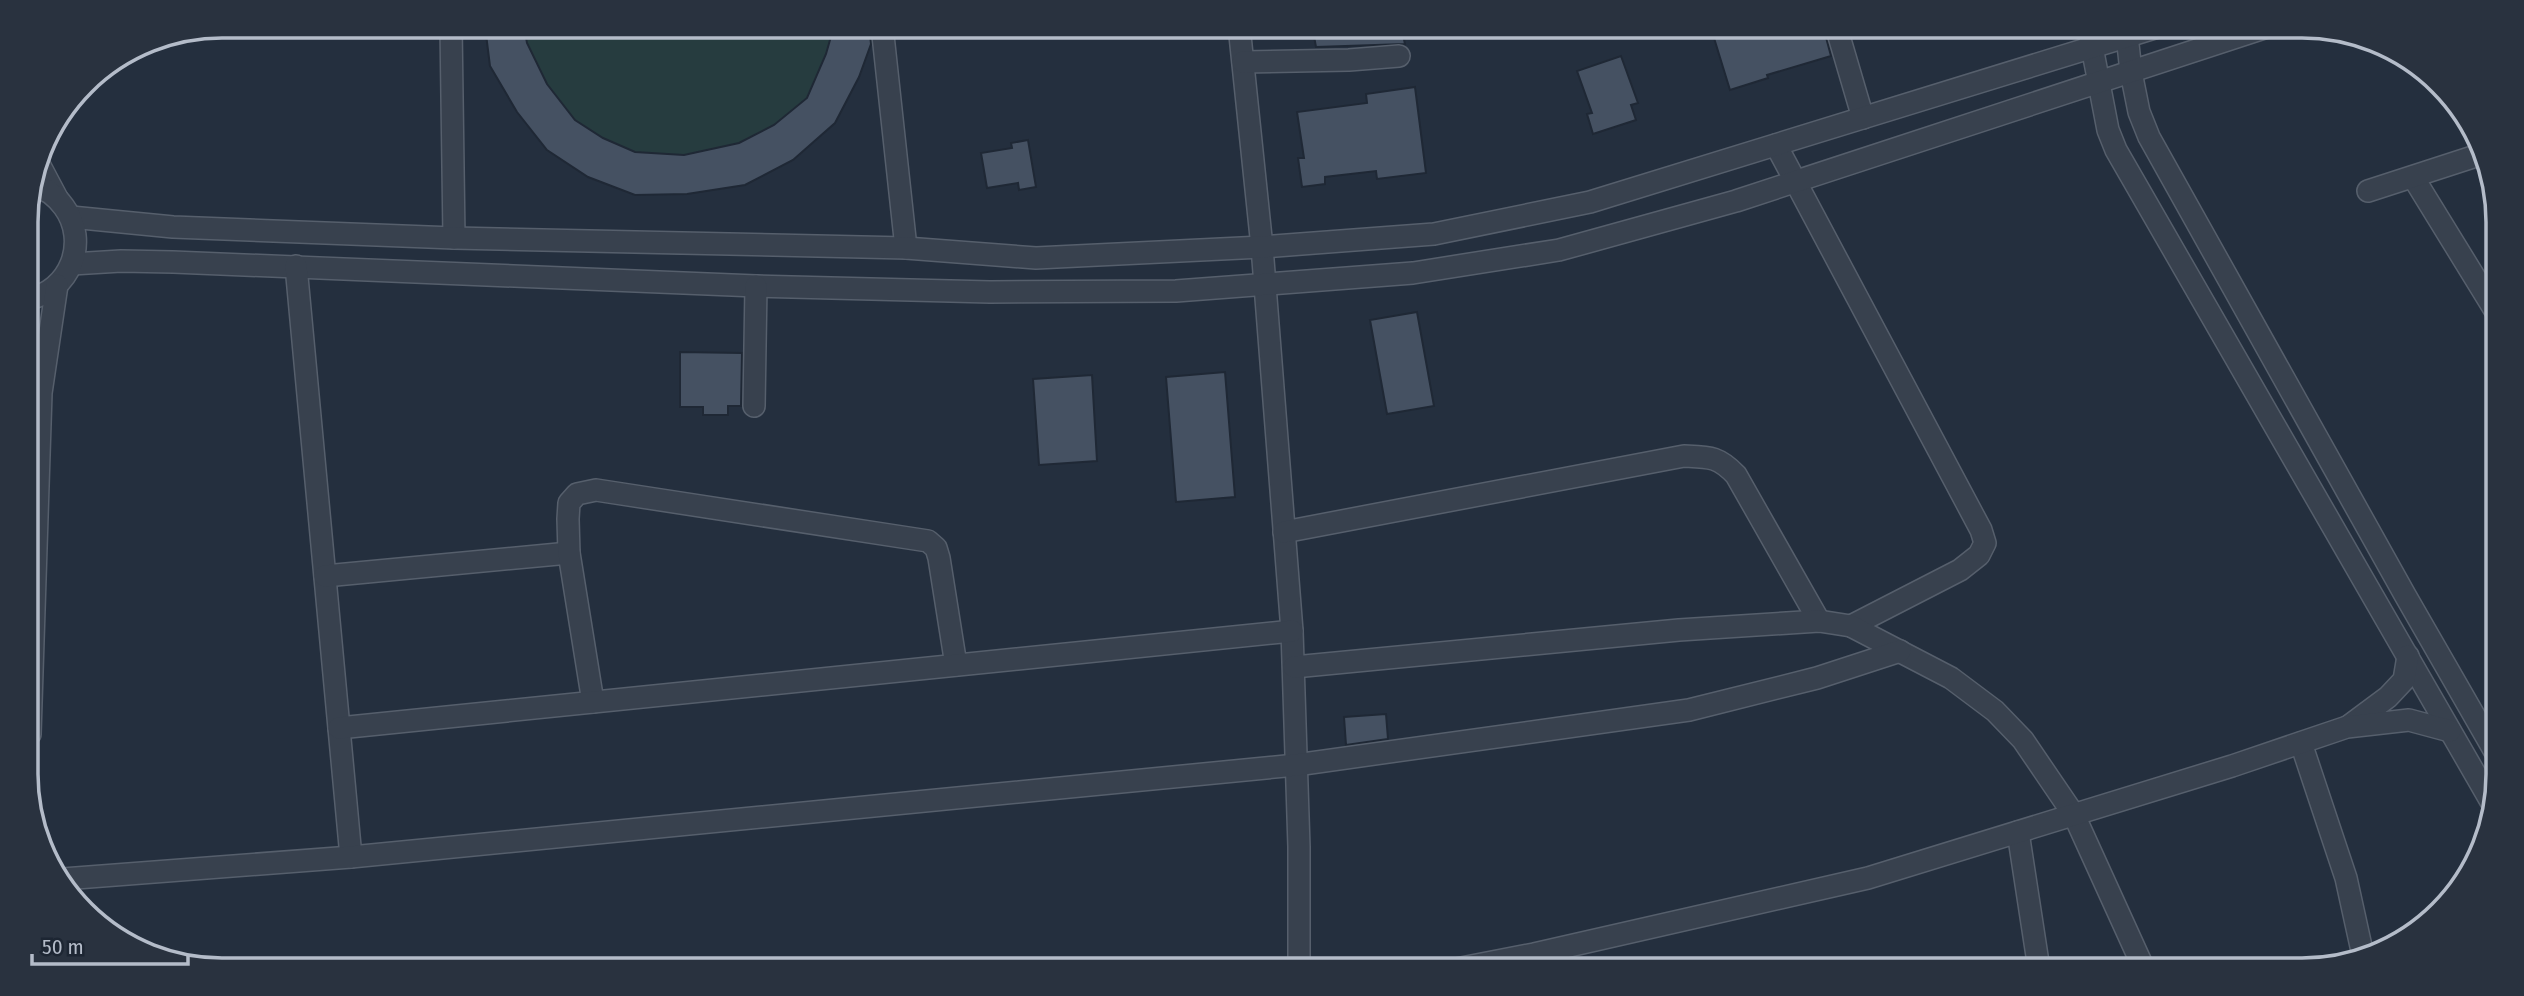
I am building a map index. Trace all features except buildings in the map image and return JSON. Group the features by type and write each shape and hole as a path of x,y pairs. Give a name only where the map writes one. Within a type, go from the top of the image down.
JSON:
{"street":[{"path":"451,38 454,238"},
{"path":"883,38 906,248"},
{"path":"1240,38 1262,247 1292,631 1299,847 1299,957"},
{"path":"1840,38 1863,118"},
{"path":"71,217 173,227 454,238 906,248 1036,258 1262,247 1434,234 1590,202 1863,118 2088,38"},
{"path":"2091,38 2108,130 2116,150 2484,790"},
{"path":"2129,38 2131,72 2139,112 2149,137 2405,595 2486,734"},
{"path":"72,264 121,261 756,286 1016,292 1176,291 1413,272 1559,250 1735,201 2234,38"},
{"path":"1243,62 1349,60 1399,55"},
{"path":"1776,145 1985,542 1979,555 1960,570 1851,626"},
{"path":"2368,191 2473,157"},
{"path":"39,295 57,285 72,264 77,242 71,217 45,175"},
{"path":"2413,177 2486,291"},
{"path":"42,189 57,198"},
{"path":"368,234 371,269"},
{"path":"296,267 351,858"},
{"path":"39,469 41,393 57,285"},
{"path":"754,406 756,286"},
{"path":"39,387 41,393"},
{"path":"1284,532 1684,456 1713,457 1725,463 1736,475 1819,621"},
{"path":"593,702 569,553 569,503 577,494 596,490 928,541 936,548 939,558 956,665"},
{"path":"325,576 569,553"},
{"path":"1294,667 1679,629 1819,621 1851,626 1951,678 1995,711 2023,740 2074,814 2139,957"},
{"path":"339,728 1292,631"},
{"path":"71,878 351,858 1296,765 1689,710 1817,678 1900,651"},
{"path":"2347,727 2388,697 2403,680 2408,656"},
{"path":"1516,957 1868,878 2347,727 2409,720 2450,731"},
{"path":"2301,743 2346,878 2361,948"},
{"path":"2018,832 2037,957"}],"green space":[{"path":"486,38 873,38 859,77 835,123 793,160 745,185 687,194 635,195 588,177 547,150 517,112 490,66"}]}
